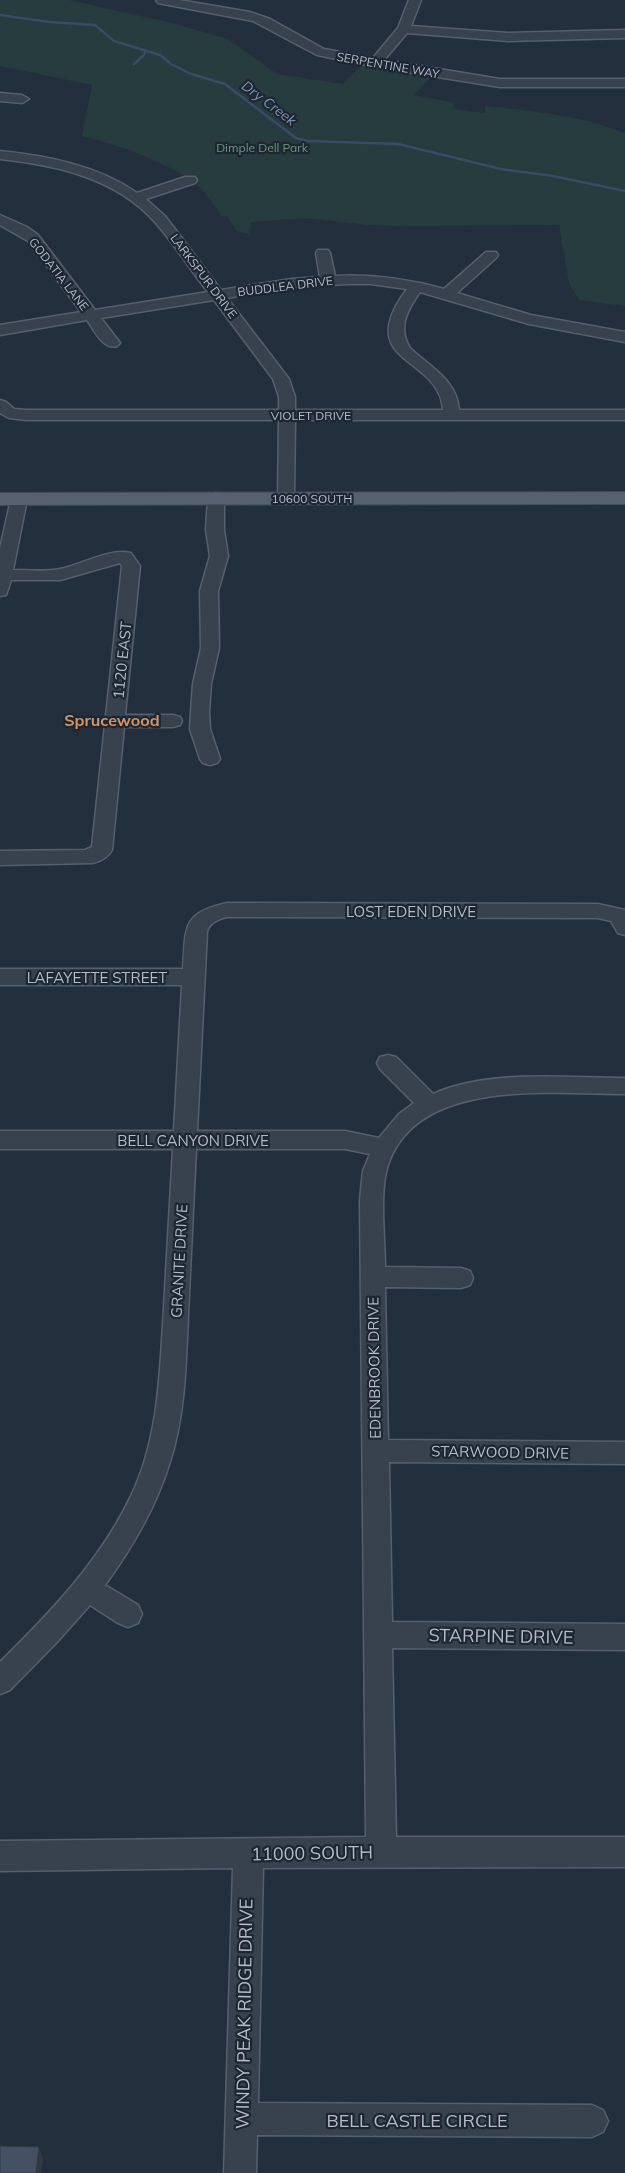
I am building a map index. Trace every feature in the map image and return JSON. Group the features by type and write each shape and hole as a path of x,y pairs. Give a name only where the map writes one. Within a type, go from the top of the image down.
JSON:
{"main road":[{"name":"10600 SOUTH","path":"10,499 625,498"}],"street":[{"name":"SERPENTINE WAY","path":"162,0 254,17 274,25 300,43 321,52 375,63 500,83 625,83"},
{"path":"375,63 404,29 415,0"},
{"path":"404,29 508,37 625,34"},
{"path":"0,97 22,99"},
{"name":"LARKSPUR DRIVE","path":"0,155 65,166 116,185 137,197 160,219 281,379 287,397 286,498"},
{"path":"137,197 190,180"},
{"name":"GODATIA LANE","path":"0,219 33,238 112,342"},
{"path":"323,253 328,280"},
{"path":"447,294 491,255"},
{"name":"BUDDLEA DRIVE","path":"0,330 292,283 328,280 371,280 417,286 539,321 625,337"},
{"path":"417,286 399,313 396,331 398,341 409,357 433,376 447,392 451,415"},
{"name":"VIOLET DRIVE","path":"0,406 9,413 26,415 625,415"},
{"path":"210,759 201,734 200,712 202,684 210,648 209,592 219,556 215,530 216,498"},
{"path":"1,583 10,499"},
{"name":"1120 EAST","path":"0,858 78,858 98,854 102,850 131,573 129,562 125,557 107,560 60,574 1,583"},
{"path":"116,721 172,721"},
{"name":"LOST EDEN DRIVE","path":"205,918 227,910 598,912 621,922"},
{"name":"GRANITE DRIVE","path":"0,1681 53,1629 88,1589 116,1549 139,1507 156,1465 166,1424 172,1383 196,932 200,922 205,918"},
{"name":"LAFAYETTE STREET","path":"0,977 194,977"},
{"path":"388,1063 430,1105"},
{"name":"EDENBROOK DRIVE","path":"382,1852 377,1635 373,1277 373,1181 376,1163 396,1130 412,1116 448,1096 486,1087 625,1086"},
{"name":"BELL CANYON DRIVE","path":"0,1142 345,1140 364,1142 385,1148"},
{"path":"373,1277 461,1278"},
{"name":"STARWOOD DRIVE","path":"376,1451 625,1453"},
{"path":"88,1589 128,1614"},
{"name":"STARPINE DRIVE","path":"377,1635 625,1637"},
{"name":"11000 SOUTH","path":"0,1856 248,1855 382,1852 625,1852"},
{"name":"WINDY PEAK RIDGE DRIVE","path":"240,2173 248,1855"},
{"name":"BELL CASTLE CIRCLE","path":"241,2119 592,2122"}],"green space":[{"name":"Dimple Dell Park","path":"0,0 69,0 172,23 228,39 277,74 343,84 361,65 430,78 414,95 455,103 453,109 485,113 485,106 539,112 591,122 625,133 625,306 579,300 569,283 559,225 403,226 368,225 308,218 251,222 249,234 237,231 227,216 222,216 199,186 171,168 110,143 82,136 92,85 0,66"}],"building":[{"path":"0,2146 39,2147 36,2173 0,2173"}],"waterway":[{"name":"Dry Creek","path":"0,15 49,22 95,25 114,41 160,55 171,64 191,74 225,84 296,138 308,141 398,144 501,169 553,176 625,191"},
{"path":"134,64 144,55 145,51"}],"district":[{"name":"Sprucewood","path":"112,720"}]}
